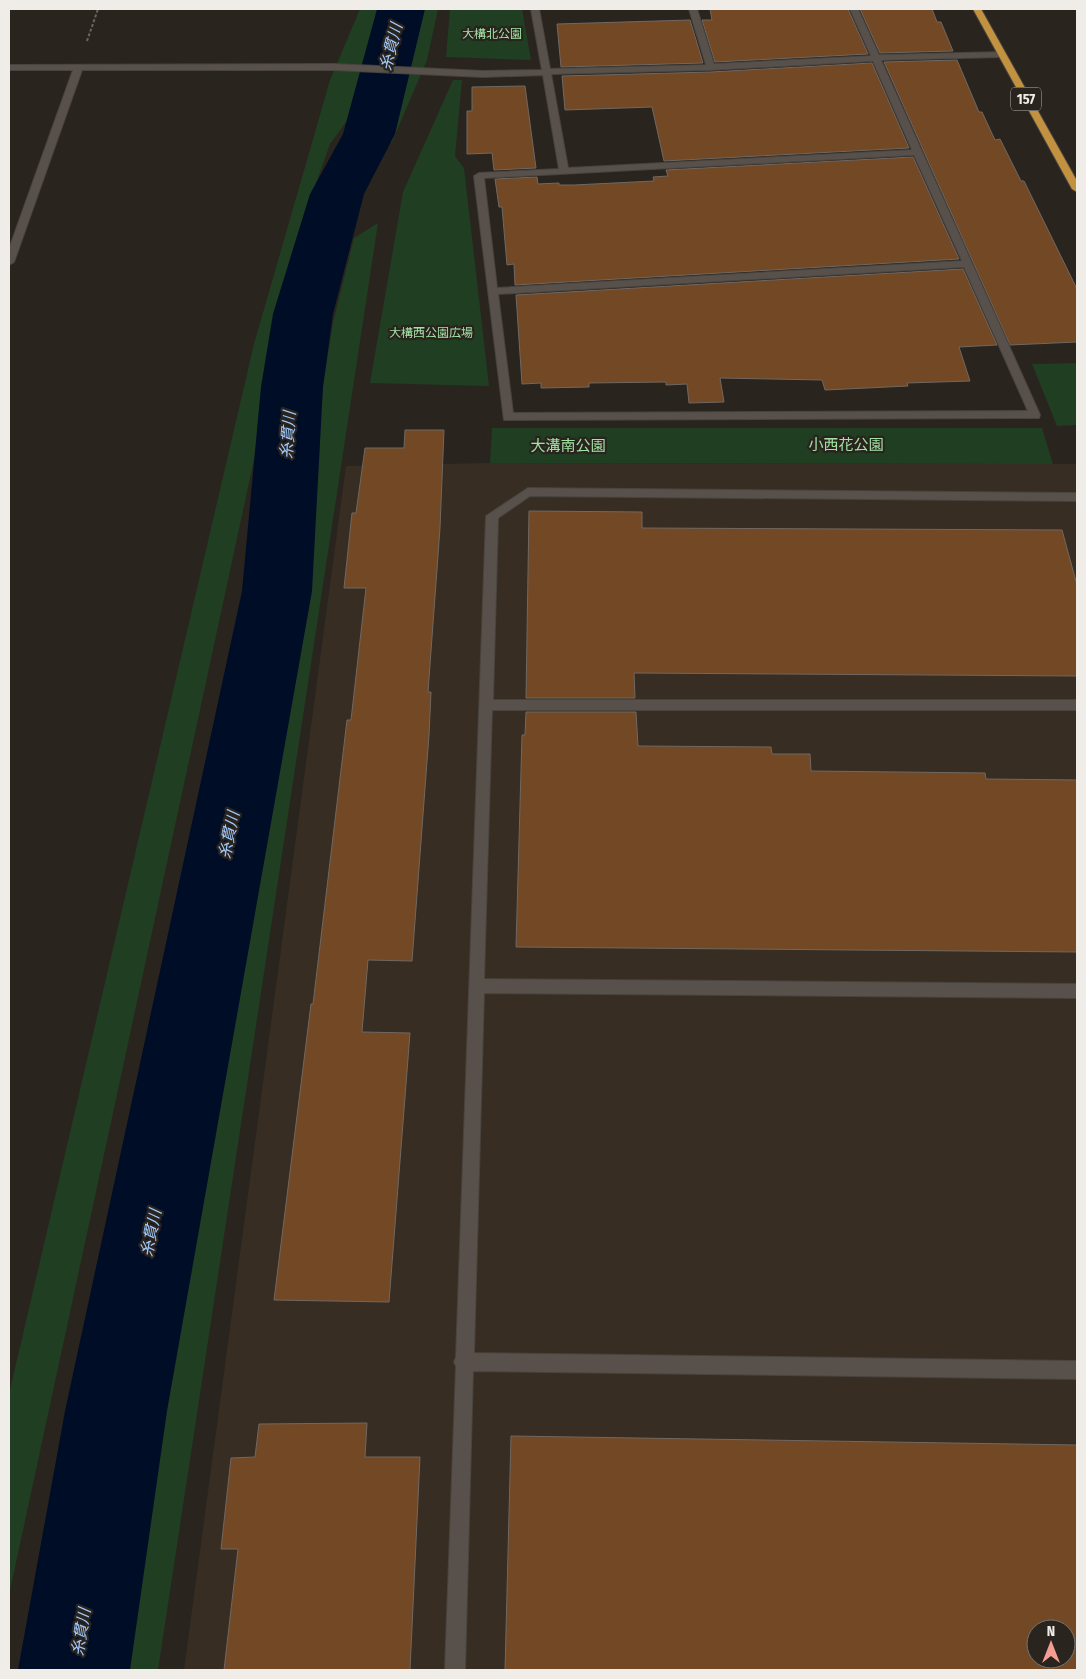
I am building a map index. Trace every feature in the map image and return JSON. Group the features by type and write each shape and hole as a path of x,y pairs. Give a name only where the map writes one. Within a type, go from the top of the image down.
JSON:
{"highway":[{"name":"157","path":"977,9 1000,54 1077,189"}],"street":[{"path":"535,9 564,170"},
{"path":"693,9 711,67"},
{"path":"854,9 1035,415 508,416 479,176 917,152"},
{"path":"9,67 334,67 435,73 546,72 711,67 876,58 1000,54"},
{"path":"9,262 79,66"},
{"path":"494,291 967,264"},
{"path":"455,1670 492,516 528,492 1077,497"},
{"path":"485,705 1077,705"},
{"path":"476,986 1077,991"},
{"path":"464,1362 1077,1370"}],"path":[{"path":"79,66 98,9"}],"shaded area":[{"path":"490,463 1077,464 1077,1670 184,1670 346,466"}],"green space":[{"path":"360,9 385,9 349,118 330,144 310,200 9,1595 9,1394 254,344 330,80"},
{"path":"421,9 438,9 427,60 392,142 371,146 398,91"},
{"name":"大構北公園","path":"450,9 522,9 531,60 446,57"},
{"name":"大構西公園広場","path":"453,80 462,80 455,156 464,168 489,386 370,383 403,192"},
{"path":"378,223 158,1670 91,1670 274,629 304,502 333,323 354,238"},
{"path":"1077,363 1077,425 1057,426 1032,364"},
{"name":"小西花公園","path":"492,428 1042,428 1053,464 490,463"}],"building":[{"path":"710,9 848,9 868,54 715,62 702,20 712,20"},
{"path":"860,9 932,9 937,22 941,22 953,51 880,53"},
{"path":"690,20 703,63 561,67 557,24"},
{"path":"957,60 979,112 982,112 995,140 1000,139 1021,181 1024,181 1077,289 1077,342 1010,345 884,62"},
{"path":"872,63 909,148 664,161 652,107 565,110 562,76 711,72"},
{"path":"525,86 536,168 494,170 492,153 467,154 467,111 472,111 472,87"},
{"path":"913,157 959,259 515,285 514,264 507,265 502,207 499,207 495,179 537,177 538,184 559,183 559,185 654,181 653,177 668,176 666,170"},
{"path":"963,269 997,345 959,347 970,381 907,383 908,386 825,390 822,380 720,378 724,402 689,403 687,384 666,385 666,382 589,383 589,387 541,388 541,383 522,384 516,295"},
{"path":"405,430 444,430 440,528 428,692 431,692 429,735 412,961 368,960 362,1032 410,1033 389,1302 274,1300 311,1004 313,1004 347,720 351,720 366,588 344,588 352,513 356,513 365,448 404,448"},
{"path":"529,511 642,512 642,528 1062,530 1077,585 1077,676 634,673 635,698 526,698"},
{"path":"526,712 636,712 638,746 771,747 772,754 810,754 811,771 985,773 986,779 1077,780 1077,952 516,947 522,735 525,735"},
{"path":"367,1423 365,1457 420,1457 410,1670 224,1670 238,1549 221,1549 231,1458 255,1457 259,1424"},
{"path":"511,1436 1077,1445 1077,1670 505,1670"}],"waterway":[{"name":"糸貫川","path":"74,1670 116,1411 277,591 292,387 303,314 337,194 369,134 401,9"}],"park label":[{"name":"大溝南公園","path":"568,446"}]}
